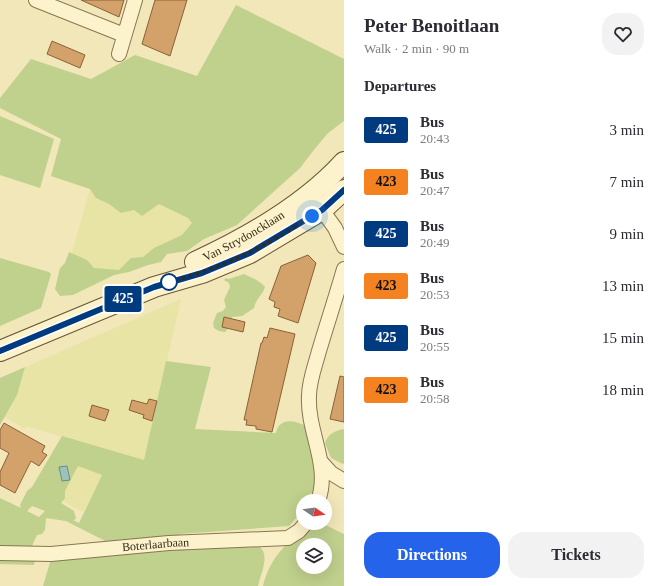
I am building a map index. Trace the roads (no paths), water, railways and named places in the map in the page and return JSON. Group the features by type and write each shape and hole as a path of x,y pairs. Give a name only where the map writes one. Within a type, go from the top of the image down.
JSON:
{"main road":[{"path":"310,192 344,162"},
{"path":"322,210 344,190"},
{"name":"Van Strydoncklaan","path":"154,287 195,262 236,242 268,223 310,192"},
{"name":"Van Strydoncklaan","path":"0,351 154,287 202,273 250,253 322,210"}],"street":[{"path":"36,0 124,35"},
{"path":"119,54 135,0"},
{"path":"310,192 343,240"},
{"path":"320,494 322,486 321,462 311,422 309,394 313,373 344,269"},
{"path":"321,462 331,473 344,481"},
{"name":"Boterlaarbaan","path":"0,553 51,554 169,543 288,538 300,530"}],"water":[{"path":"67,466 70,480 62,481 59,467"}]}
